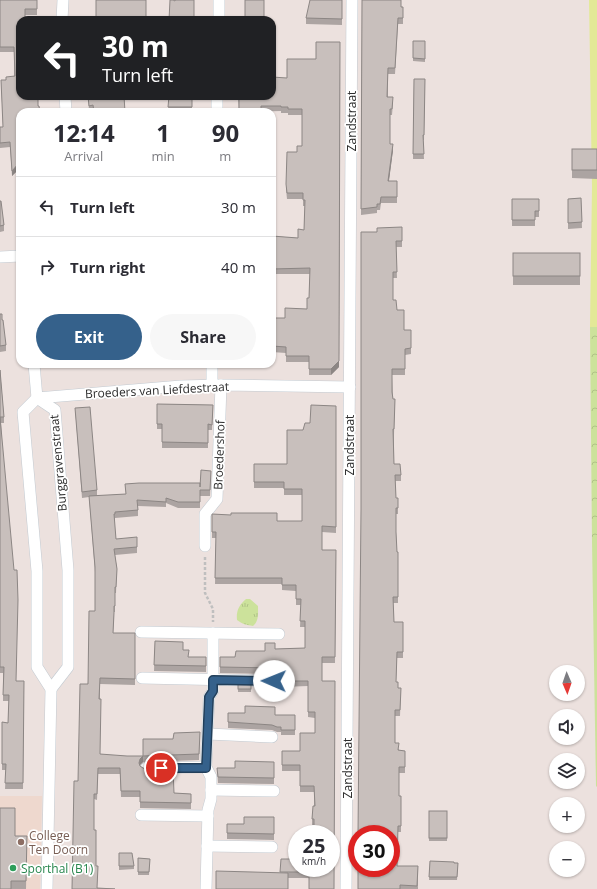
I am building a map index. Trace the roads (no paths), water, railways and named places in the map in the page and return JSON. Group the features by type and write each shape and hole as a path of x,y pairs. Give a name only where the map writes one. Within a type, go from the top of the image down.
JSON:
{"street":[{"path":"62,16 63,0"},
{"path":"218,16 219,0"},
{"name":"Zandstraat","path":"346,889 352,0"},
{"path":"0,257 16,256"},
{"path":"34,368 37,398 23,412 37,572 37,667 51,689 47,889"},
{"name":"Broedershof","path":"205,546 206,514 217,499 216,385 213,368"},
{"name":"Broeders van Liefdestraat","path":"37,398 181,386 216,385 350,387"},
{"name":"Burggravenstraat","path":"37,398 55,410 68,570 68,667 51,689"},
{"path":"141,632 279,634"},
{"path":"206,889 208,810 211,799 211,777 206,768 209,697 213,691 213,633"},
{"path":"142,678 274,681"},
{"path":"208,734 272,737"},
{"path":"146,768 206,768"},
{"path":"211,790 274,791"},
{"path":"141,815 208,816"},
{"path":"207,846 272,847"}],"place":[{"name":"College Ten Doorn","path":"21,842"},
{"name":"Sporthal (B1)","path":"13,868"}]}
